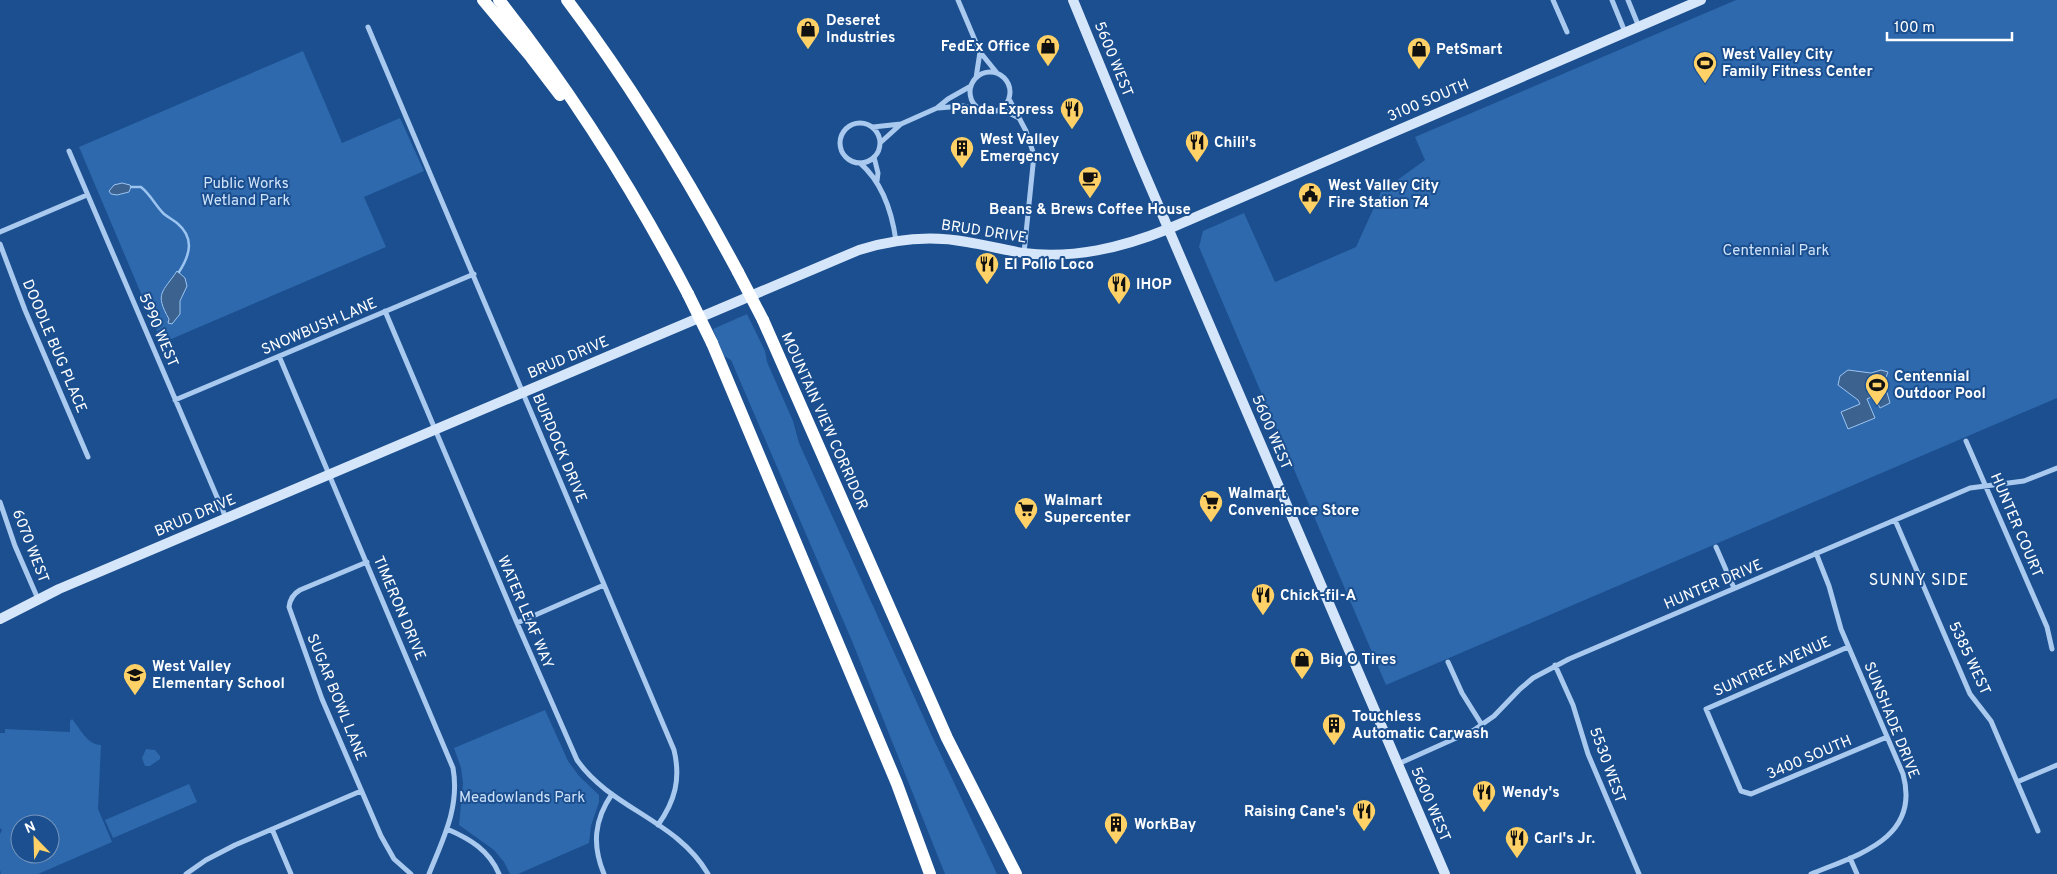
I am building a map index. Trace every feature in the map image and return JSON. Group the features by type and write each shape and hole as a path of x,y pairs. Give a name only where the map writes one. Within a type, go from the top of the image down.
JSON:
{"highway":[{"path":"483,0 557,92 667,253"},
{"path":"499,0 579,108 667,253 688,294 712,343 897,784 930,874"},
{"name":"MOUNTAIN VIEW CORRIDOR","path":"567,0 664,141 763,320 947,738 1016,874"},
{"path":"572,0 582,20"}],"main road":[{"name":"5600 WEST","path":"1073,0 1168,229 1445,874"},
{"name":"3100 SOUTH","path":"1168,229 1701,0"},
{"name":"BRUD DRIVE","path":"0,619 38,599 226,518 834,260 869,247 896,241 924,238 947,239 1024,253 1065,254 1120,246 1168,229"}],"street":[{"path":"937,108 963,106 990,112 1001,109 1009,99 1009,84 980,52 958,0"},
{"path":"1553,0 1567,32"},
{"path":"1612,0 1625,32"},
{"path":"1628,0 1639,27"},
{"name":"BURDOCK DRIVE","path":"368,27 668,735 677,762 677,787 669,808 658,825"},
{"path":"873,127 878,134 880,143 879,151 874,157 868,162 860,163 852,161 845,156 841,149 841,137 843,132 852,125 863,123 873,127 901,124 937,108 948,99 971,86 976,78 980,52"},
{"path":"976,78 986,72 998,74"},
{"path":"971,86 972,100 982,111"},
{"path":"1009,99 1031,144 1034,159 1024,253"},
{"path":"1001,109 1019,118"},
{"path":"880,143 901,124"},
{"name":"5990 WEST","path":"70,152 226,518"},
{"path":"874,157 878,173 877,181"},
{"path":"860,163 877,181 892,219 896,241"},
{"path":"0,232 88,195"},
{"name":"DOODLE BUG PLACE","path":"0,244 22,303 88,457"},
{"name":"SNOWBUSH LANE","path":"175,400 474,274"},
{"name":"WATER LEAF WAY","path":"385,311 577,760 593,779 612,794 686,844 708,874"},
{"name":"TIMERON DRIVE","path":"280,356 451,760 455,776 453,810 429,874"},
{"name":"HUNTER COURT","path":"1966,441 2047,627 2052,649"},
{"name":"HUNTER DRIVE","path":"1398,764 1460,738 1482,725 1500,710 1525,684 1555,665 1970,488 2024,481 2057,468"},
{"name":"6070 WEST","path":"0,502 38,599"},
{"name":"5385 WEST","path":"1895,520 1970,694 1991,721 2038,831"},
{"path":"1716,547 1734,588"},
{"name":"SUNSHADE DRIVE","path":"1811,874 1872,849 1884,840 1898,825 1903,814 1906,798 1905,782 1848,647 1829,586 1816,554"},
{"name":"SUGAR BOWL LANE","path":"367,562 300,590 289,601 289,607 322,698 386,847 394,858 411,874"},
{"path":"517,623 604,585"},
{"name":"SUNTREE AVENUE","path":"1741,792 1706,709 1848,647"},
{"path":"1448,662 1462,693 1482,725"},
{"name":"5530 WEST","path":"1555,665 1573,705 1588,754 1638,874"},
{"name":"3400 SOUTH","path":"1741,792 1748,794 1756,793 1887,737"},
{"path":"2017,782 2057,765"},
{"path":"186,874 220,852 362,791"},
{"path":"604,874 598,856 596,833 602,810 612,794"},
{"path":"272,829 291,874"},
{"path":"447,829 482,848 499,874"},
{"path":"1850,858 1856,874"}],"green space":[{"name":"Centennial Park","path":"1736,0 2057,0 2057,398 1386,685 1199,247 1203,231 1244,213 1275,282 1356,247 1381,192 1425,160 1415,137"},
{"name":"Public Works Wetland Park","path":"303,51 342,143 400,118 424,171 364,197 386,247 162,343 79,147"},
{"path":"747,314 765,351 767,362 793,421 799,443 997,874 945,874 852,641 731,360 724,356 713,329"},
{"name":"Meadowlands Park","path":"545,710 568,761 579,776 599,795 599,802 591,826 589,843 518,874 510,874 504,862 494,850 459,825 463,783 461,768 454,748"},
{"path":"72,719 88,739 101,745 98,809 112,842 38,874 1,874 0,733 5,733 5,729 70,732 70,721"},
{"path":"146,749 155,750 160,756 160,759 150,766 145,766 142,758"},
{"path":"189,784 197,802 113,838 105,820"}],"shaded area":[{"path":"122,183 130,185 129,192 117,195 111,194 109,191 114,185"},
{"path":"177,271 185,278 187,286 180,301 180,314 172,324 168,323 169,319 161,298 164,289"},
{"path":"1848,370 1871,373 1881,370 1888,372 1883,385 1890,403 1880,408 1874,396 1867,399 1875,418 1848,429 1841,412 1860,404 1858,400 1838,385 1840,376"}],"waterway":[{"path":"131,187 141,187 164,214 183,229 189,247 186,259 179,272"}],"place":[{"name":"Deseret Industries","path":"808,50"},
{"name":"FedEx Office","path":"1048,67"},
{"name":"PetSmart","path":"1419,70"},
{"name":"West Valley City Family Fitness Center","path":"1705,84"},
{"name":"Panda Express","path":"1072,130"},
{"name":"Chili's","path":"1197,163"},
{"name":"West Valley Emergency","path":"962,169"},
{"name":"Beans & Brews Coffee House","path":"1090,199"},
{"name":"West Valley City Fire Station 74","path":"1310,215"},
{"name":"El Pollo Loco","path":"987,285"},
{"name":"IHOP","path":"1119,305"},
{"name":"Centennial Outdoor Pool","path":"1877,406"},
{"name":"Walmart Convenience Store","path":"1211,523"},
{"name":"Walmart Supercenter","path":"1026,530"},
{"name":"Chick-fil-A","path":"1263,616"},
{"name":"Big O Tires","path":"1302,680"},
{"name":"West Valley Elementary School","path":"135,696"},
{"name":"Touchless Automatic Carwash","path":"1334,746"},
{"name":"Wendy's","path":"1484,813"},
{"name":"Raising Cane's","path":"1364,832"},
{"name":"WorkBay","path":"1116,845"},
{"name":"Carl's Jr.","path":"1517,859"}],"district":[{"name":"SUNNY SIDE","path":"1919,579"}]}
